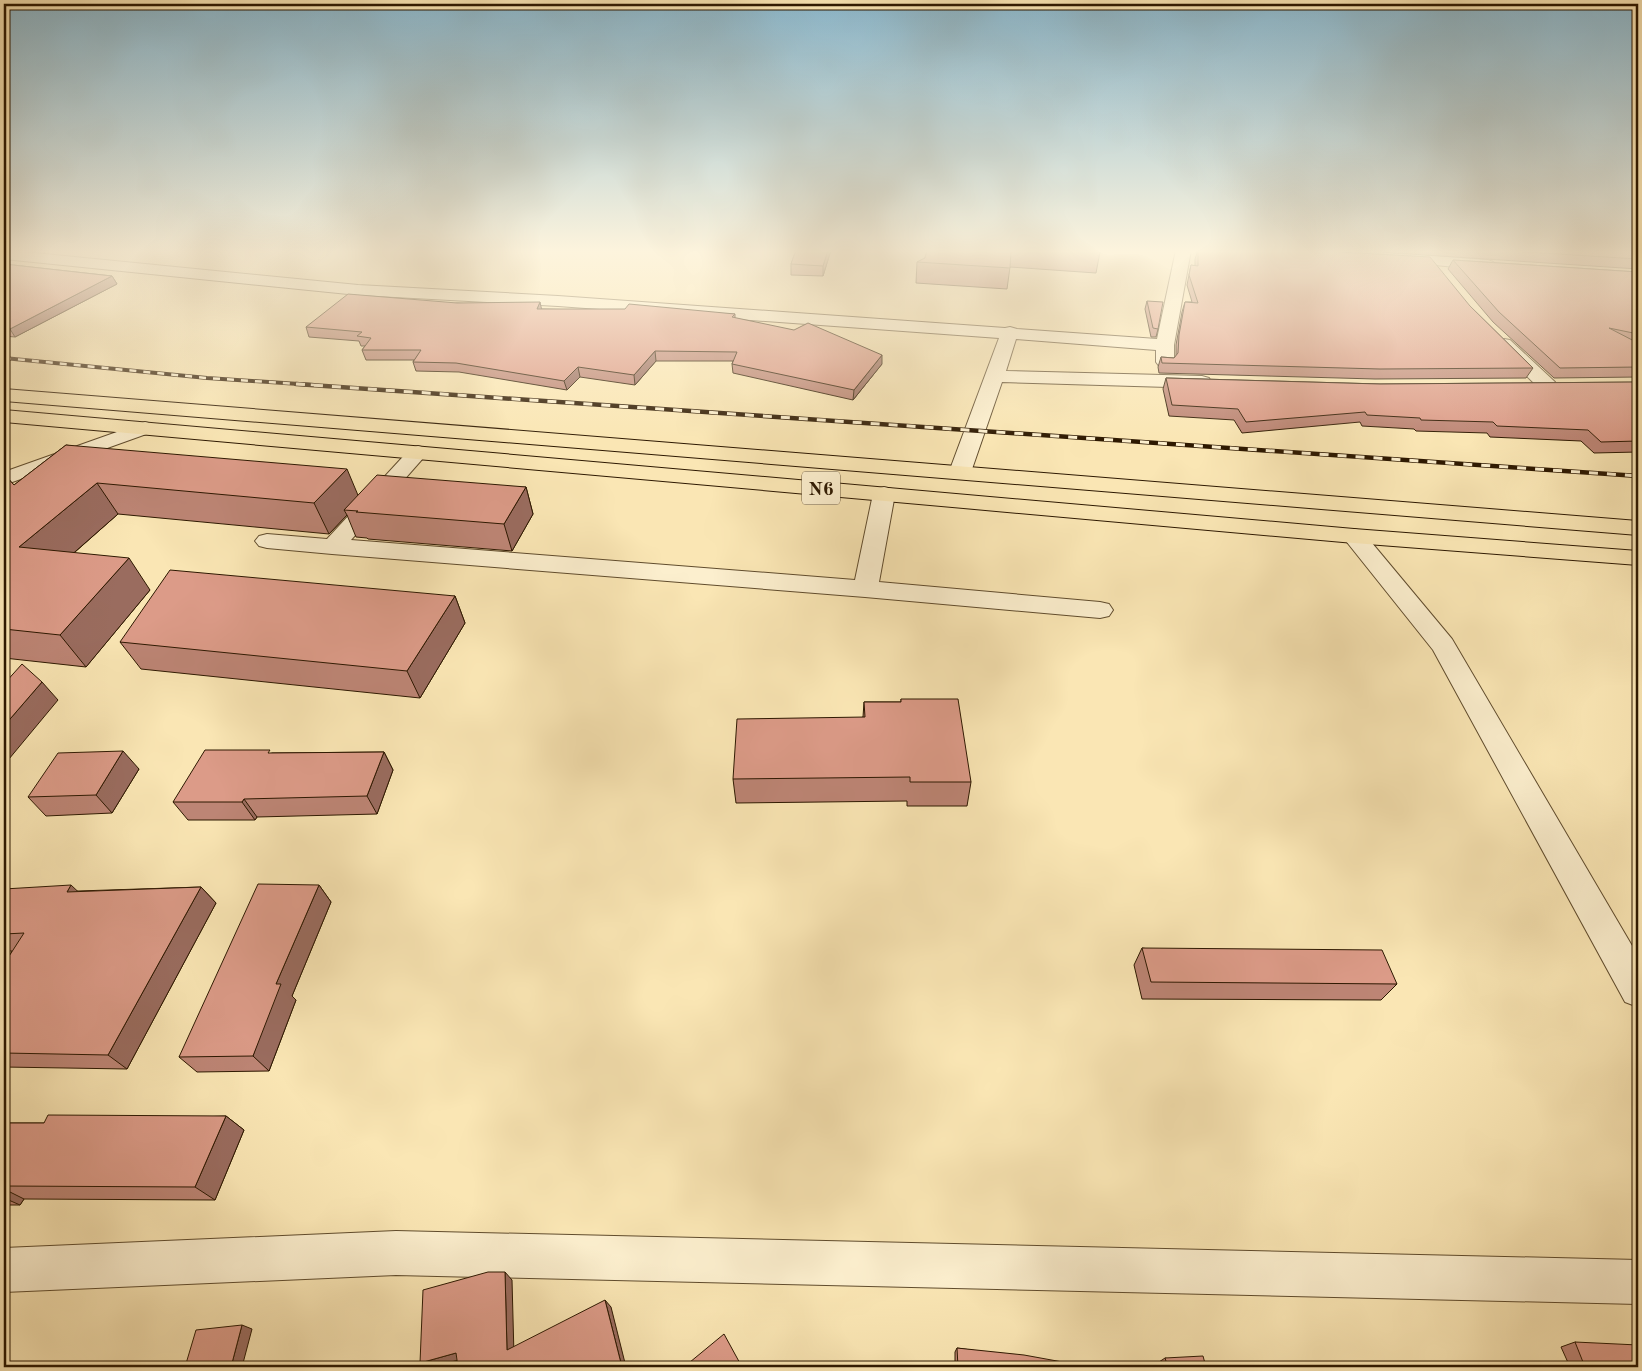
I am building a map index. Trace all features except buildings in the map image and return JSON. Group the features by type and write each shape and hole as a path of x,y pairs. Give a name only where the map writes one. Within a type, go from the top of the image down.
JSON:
{"highway":[{"name":"N6","path":"4,395 1638,528"},
{"name":"N6","path":"4,416 1354,536 1638,558"}],"street":[{"path":"745,314 1010,332 1165,345"},
{"path":"1166,381 1165,345 1171,314"},
{"path":"960,472 996,376 1010,332"},
{"path":"1494,334 1548,386"},
{"path":"996,376 1215,382"},
{"path":"1519,386 1568,386"},
{"path":"4,479 145,428"},
{"path":"332,547 418,452"},
{"path":"865,589 884,494"},
{"path":"1354,536 1443,645 1638,990"},
{"path":"267,541 865,589 1100,610"},
{"path":"4,1270 396,1253 1638,1282"}],"railway":[{"path":"4,358 207,378 314,385"},
{"path":"296,384 1638,476"}]}
